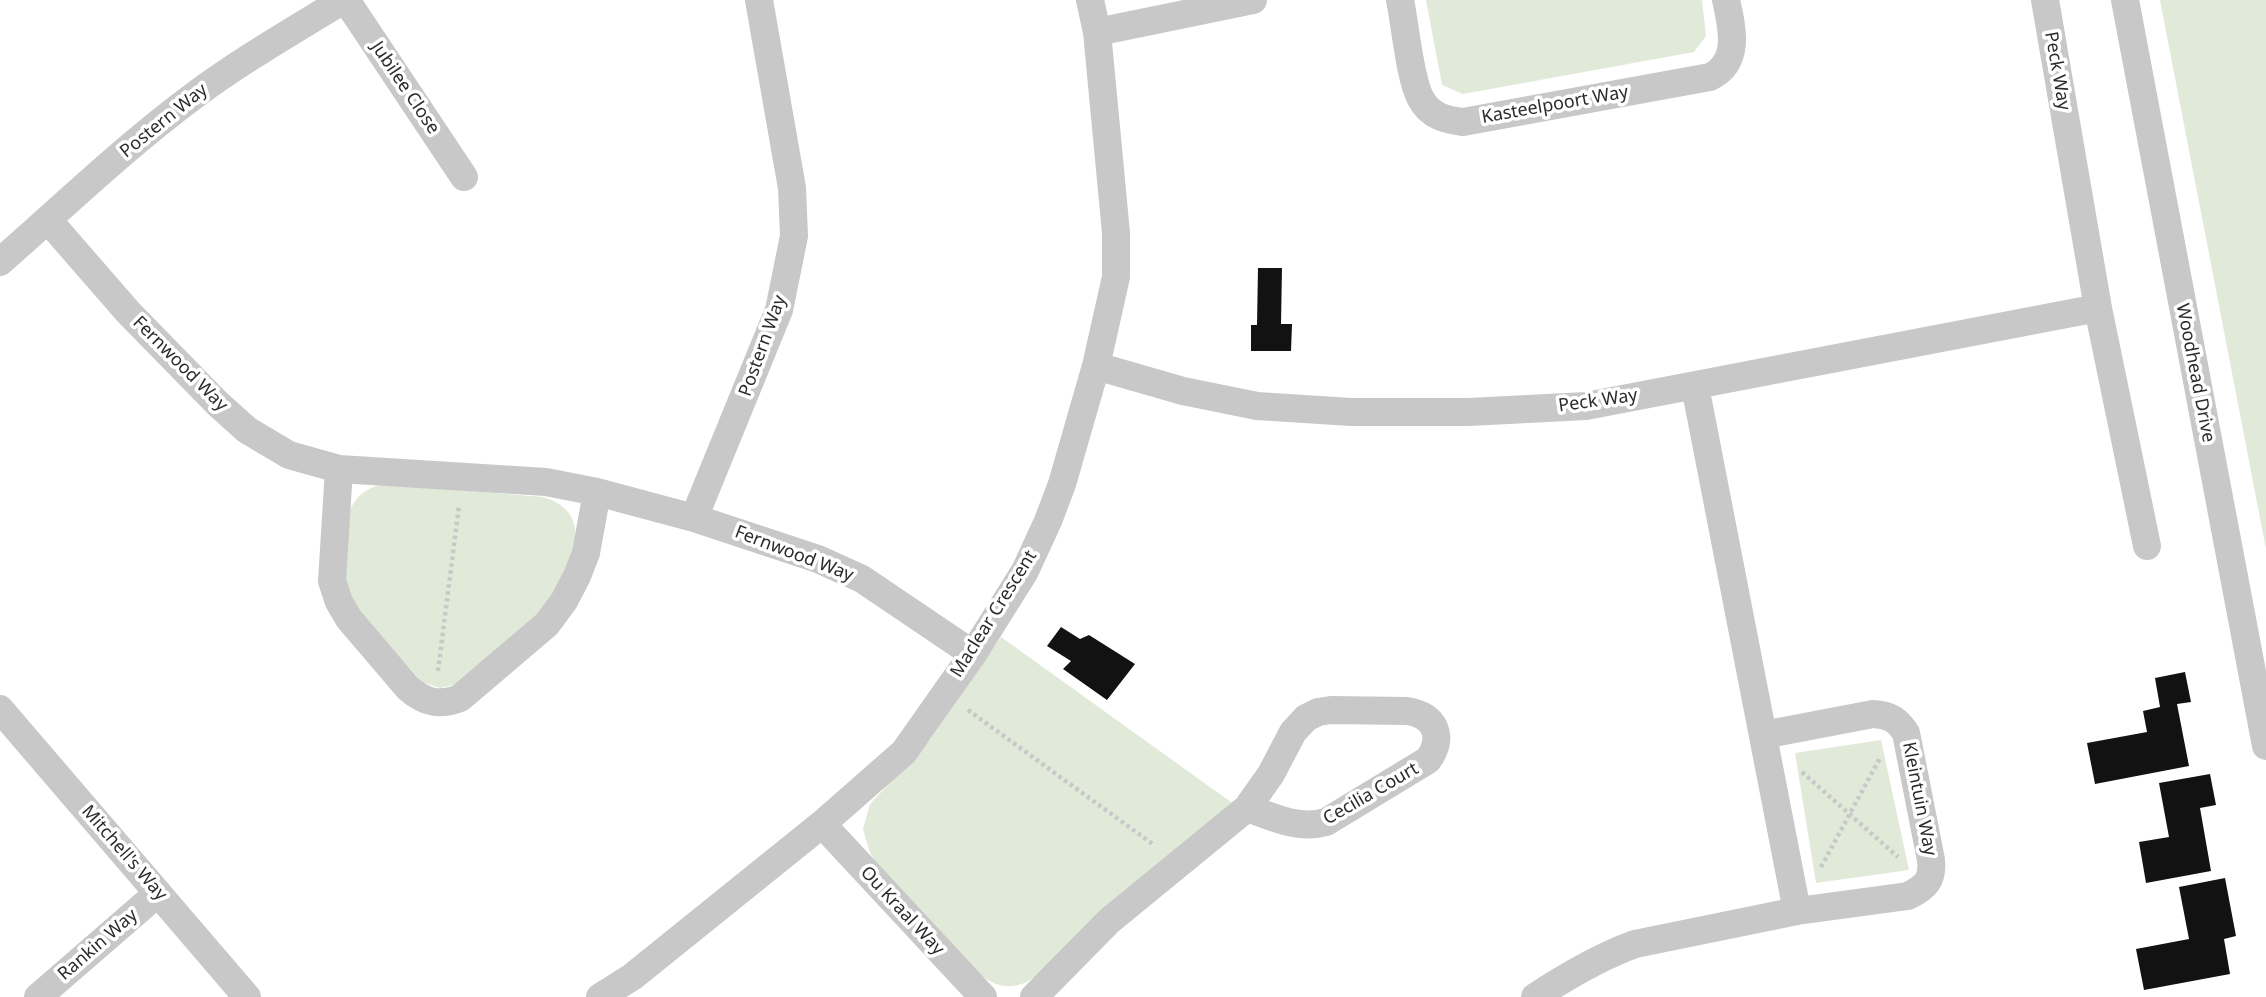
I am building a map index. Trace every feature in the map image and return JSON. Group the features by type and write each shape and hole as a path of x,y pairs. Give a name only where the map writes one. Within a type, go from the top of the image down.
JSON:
{"street":[{"name":"Jubilee Close","path":"344,0 464,177"},
{"name":"Postern Way","path":"0,262 141,138 194,96 244,61 344,0"},
{"name":"Postern Way","path":"694,518 779,310 794,236 792,188 759,0"},
{"name":"Maclear Crescent","path":"609,995 822,824 904,751 973,654 1025,570 1062,484 1096,366 1112,298 1117,257 1097,32 1090,0"},
{"path":"1097,32 1253,0"},
{"name":"Kasteelpoort Way","path":"1401,0 1420,99 1431,111 1446,120 1464,122 1710,77 1718,73 1723,66 1733,44 1734,33 1726,0"},
{"name":"Peck Way","path":"2045,0 2098,308 2147,546"},
{"name":"Woodhead Drive","path":"2125,0 2266,746"},
{"name":"Fernwood Way","path":"48,220 128,312 218,404 247,430 289,455 339,468 546,482 597,492 694,518 818,559 862,579 973,654"},
{"name":"Peck Way","path":"1096,366 1182,391 1257,406 1351,412 1469,412 1586,406 2098,308"},
{"path":"1695,386 1797,911"},
{"path":"339,468 332,581 339,603 348,619 408,688 419,698 434,703 460,698 547,624 577,576 586,553 597,492"},
{"name":"Mitchell's Way","path":"0,709 247,997"},
{"name":"Cecilia Court","path":"1034,997 1109,921 1247,808 1306,718 1331,710 1407,711 1418,712 1433,725 1437,744 1428,761 1326,822 1297,825 1247,808"},
{"name":"Kleintuin Way","path":"1535,997 1576,971 1610,953 1635,944 1797,911 1908,895 1920,890 1927,883 1932,872 1931,860 1906,733 1899,722 1887,715 1873,714 1763,735"},
{"name":"Ou Kraal Way","path":"822,824 983,997"},
{"name":"Rankin Way","path":"38,997 158,893"}],"path":[{"path":"434,703 463,476"},
{"path":"945,693 1180,864"},
{"path":"1797,911 1899,722"},
{"path":"1801,771 1927,883"}],"green space":[{"path":"1426,0 1702,0 1706,36 1694,52 1463,94 1442,85"},
{"path":"2160,0 2266,0 2266,549"},
{"path":"386,484 543,497 564,508 574,523 575,538 568,562 542,610 518,634 458,684 440,688 422,682 357,609 345,582 349,512 364,492"},
{"path":"1001,637 1235,805 1037,975 1016,986 1002,986 981,975 877,864 870,853 863,829 870,804 930,740"},
{"path":"1881,740 1909,870 1816,883 1795,753"}],"building":[{"path":"1258,268 1282,268 1281,324 1292,324 1291,351 1251,351 1251,325 1257,325"},
{"path":"1061,627 1080,639 1089,635 1135,664 1107,700 1063,669 1071,661 1047,646"},
{"path":"2185,672 2191,702 2177,704 2189,766 2095,784 2087,743 2147,732 2143,711 2160,707 2155,678"},
{"path":"2210,774 2216,805 2200,808 2211,871 2146,883 2139,842 2169,837 2159,783"},
{"path":"2225,878 2236,936 2224,939 2230,974 2144,990 2136,949 2189,939 2179,887"}]}
